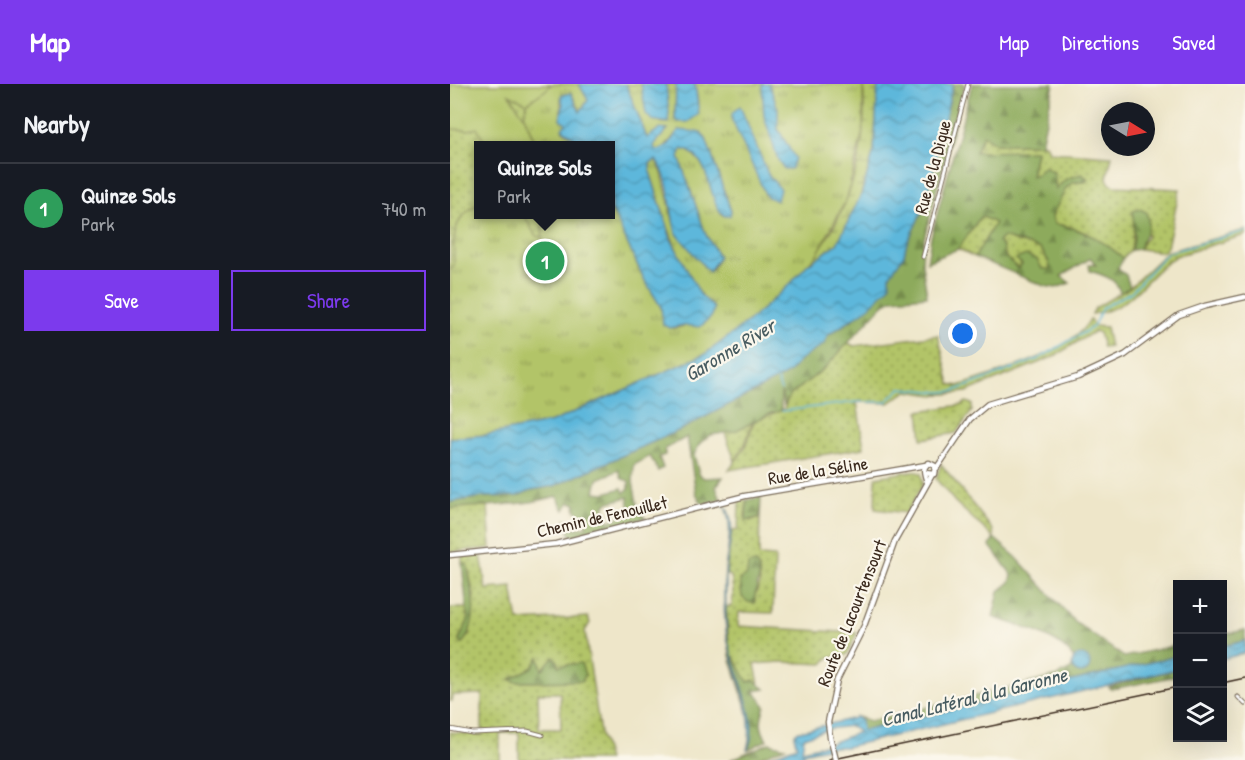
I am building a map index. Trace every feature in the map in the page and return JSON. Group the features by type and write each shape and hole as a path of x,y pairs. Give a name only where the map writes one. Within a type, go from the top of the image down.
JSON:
{"main road":[{"name":"Route de Lacourtensourt","path":"836,760 828,727 837,680 864,626 895,541 939,461 970,419 988,404 1077,377 1125,355 1179,315 1205,306 1245,297"},
{"path":"928,464 939,461"},
{"path":"928,464 936,469"},
{"path":"927,482 925,473 928,464"},
{"name":"Rue de la Séline","path":"723,501 918,468 928,464"},
{"path":"918,468 932,475"},
{"name":"Chemin de Fenouillet","path":"450,555 556,544 723,501"}],"street":[{"name":"Rue de la Digue","path":"923,257 968,84"},
{"path":"1238,698 1245,704"},
{"path":"450,729 478,733 527,731 542,735"}],"green space":[{"path":"450,84 550,84 524,117 534,141 474,141 474,207 458,223 454,238 454,267 450,270"},
{"path":"450,84 550,84 547,89 527,103 509,94 524,116 534,141 484,141 477,128 450,129"},
{"path":"552,84 579,84 588,100 581,113 571,93 561,98 561,113 566,123 563,130 576,141 534,141 524,116 527,103"},
{"path":"626,84 641,84 662,123 667,123 666,84 676,84 675,119 698,103 695,84 863,84 863,131 847,198 818,253 791,283 748,322 705,354 552,422 486,435 450,438 450,270 454,267 454,238 458,223 474,207 474,219 526,219 535,235 543,238 541,219 615,219 615,217 644,279 661,307 664,325 677,328 684,326 712,305 701,295 692,281 674,244 650,172 650,163 656,160 662,173 676,233 697,254 704,267 712,270 719,257 706,235 679,157 682,149 697,158 707,174 719,211 722,215 729,216 731,211 706,139 700,132 676,133 664,149 654,150 654,145 668,129 659,129 647,138"},
{"path":"863,84 878,84 874,151 861,195 837,244 807,265 834,226 853,180 863,132"},
{"path":"953,84 965,84 923,242 922,264 927,296 892,299 882,306 826,367 789,396 784,405 781,391 781,411 771,413 735,431 711,435 700,443 694,455 699,474 704,478 723,477 716,487 721,500 702,504 696,493 687,437 665,449 665,455 659,457 663,468 658,471 650,456 634,465 633,482 638,509 645,518 601,530 597,527 571,537 565,519 571,521 574,528 586,527 586,518 575,510 576,504 570,502 564,510 557,496 517,504 450,509 450,502 482,497 517,496 531,490 554,486 680,430 789,373 800,360 824,344 828,335 855,318 904,255 906,245 925,205","holes":["619,470 622,479 629,481 629,488 624,493 622,488 605,493 595,492 598,479","628,497 630,511 609,522 604,509 606,503"]},
{"path":"972,84 1054,84 1041,144 996,144 983,135 975,152 1036,151 1031,176 1044,167 1054,173 1056,189 1066,179 1082,174 1088,179 1085,182 1074,182 1066,188 1052,216 1054,224 1082,232 1099,240 1123,258 1118,269 1126,275 1130,287 1120,293 1112,281 1090,271 1089,265 1096,265 1091,258 1061,276 1070,283 1056,288 1044,286 975,257 995,223 981,216 958,249 927,262 931,237","holes":["1003,237 1041,249 1049,262 1050,269 1042,269 1037,259 1026,255 1016,259 1022,264 1018,268 1006,258 1003,247 998,242"]},
{"path":"983,135 996,144 1045,144 1050,152 1112,156 1107,178 1110,184 1115,186 1180,189 1167,247 1163,252 1139,249 1148,235 1134,225 1131,250 1123,258 1091,235 1064,225 1054,224 1052,216 1066,188 1074,182 1085,182 1088,179 1082,174 1066,179 1056,189 1054,173 1044,167 1037,175 1031,176 1036,152 975,153"},
{"path":"1140,209 1146,212 1148,227 1139,249 1131,250 1134,237 1133,211"},
{"path":"981,216 996,223 975,257 958,249"},
{"path":"526,219 542,219 544,238 535,235"},
{"path":"1245,230 1245,235 1176,256 1165,263 1129,299 1106,311 1092,314 1095,308 1130,287 1167,252"},
{"path":"1003,237 1041,249 1049,262 1050,270 1016,259 1022,264 1018,268 1006,258 1003,247 998,242"},
{"path":"1090,319 1094,326 1106,327 1110,347 1103,348 1099,333 1095,331 1053,357 966,392 935,395 907,391 889,403 857,402 864,448 729,470 745,448 754,421 784,409 789,396 826,367 848,343 854,346 938,335 950,384 959,386 1050,352 1080,332"},
{"path":"966,402 972,404 972,411 956,433 922,439 919,411 962,405"},
{"path":"752,423 745,444 735,461 725,433"},
{"path":"941,464 993,530 994,538 955,502 936,479"},
{"path":"912,471 921,473 923,484 906,513 875,509 876,477"},
{"path":"761,497 760,517 746,521 747,500"},
{"path":"747,500 745,517 750,521 760,517 759,556 775,557 773,613 739,612 738,626 857,633 847,655 829,657 823,664 781,662 755,664 759,684 754,680 748,682 745,679 736,661 730,657 726,607 732,606 731,576 726,574 732,531 738,530 739,501","holes":["759,568 760,584 754,597 755,602 740,580"]},
{"path":"480,505 488,507 491,548 450,552 450,509"},
{"path":"994,538 1016,557 1075,622 1124,657 1173,646 1173,657 861,731 858,717 870,721 1058,676 1071,669 1075,660 1060,644 1038,633 993,617 999,591 1010,582 1012,575 990,546"},
{"path":"481,554 486,589 512,587 518,621 588,617 590,623 585,631 600,733 608,760 519,760 519,733 500,733 500,760 450,760 450,732 482,735 482,694 453,695 450,701 450,608 466,608 468,621 459,640 469,636 474,595 467,565 462,563 462,556","holes":["539,657 542,671 549,665 585,675 582,681 516,682 511,680 533,667","538,693 560,693 561,729 539,729"]},
{"path":"462,563 467,564 474,605 472,625 462,644 459,640 468,621"},
{"path":"755,563 759,578 755,603 748,602 742,597 740,580 747,575 748,565"},
{"path":"1245,630 1245,641 1227,645 1227,634"},
{"path":"733,656 748,682 754,680 765,689 754,691 765,706 761,723 767,740 749,749 752,726 731,660"},
{"path":"539,657 542,670 553,657 558,661 558,666 581,663 585,675 582,681 516,682 510,679 533,667"},
{"path":"1173,670 1173,677 1117,688 1110,689 1109,687"},
{"path":"769,743 785,747 753,760 730,760"}],"water":[{"path":"579,84 626,84 647,138 659,129 668,129 654,145 655,150 664,149 679,130 700,132 706,139 731,211 730,216 725,216 719,210 699,160 692,153 682,149 679,157 706,235 719,257 709,272 676,232 661,167 656,160 650,163 650,172 671,239 700,294 714,308 712,316 700,327 684,325 670,328 663,325 661,307 644,279 615,217 615,141 576,141 562,128 566,123 560,119 563,105 561,95 571,93 580,112 588,100"},
{"path":"641,84 666,84 668,123 652,120 646,114"},
{"path":"676,84 695,84 699,114 688,122 678,122 675,119"},
{"path":"762,84 769,84 778,109 778,129 795,158 791,169 784,169 778,160 764,116"},
{"name":"Garonne River","path":"878,84 953,84 925,205 906,245 904,255 890,275 890,286 866,310 828,335 824,344 800,360 789,373 680,430 554,486 531,490 517,496 482,497 450,502 450,438 486,435 552,422 705,354 748,322 791,283 807,265 837,244 861,195 874,151"},
{"path":"740,106 768,174 780,189 777,201 766,196 732,120 732,113"},
{"path":"723,503 731,519 726,574 727,634 752,725 747,750 749,720 729,645 726,630 724,585 729,520"},
{"path":"1245,641 1245,653 1227,658 1227,645"},
{"path":"1081,655 1087,658 1090,664 1087,670 1081,673 1075,670 1072,664 1075,658"},
{"path":"1173,657 1173,670 846,747 831,747 803,753 803,756 791,760 761,760 797,746 794,736 796,732 855,718 855,716 861,721 862,731","holes":["851,726 859,732 831,743 802,750 804,737 827,729"]}],"waterway":[{"path":"782,411 856,402 886,402 901,388 954,391 1038,359 1093,327 1102,308 1131,292 1170,252 1245,231"},
{"path":"777,380 781,390"}],"railway":[{"path":"1227,682 1245,678"},
{"path":"829,760 1173,688"}],"place":[{"name":"Quinze Sols","path":"545,261"}],"water label":[{"name":"Canal Latéral à la Garonne","path":"974,697"}]}
